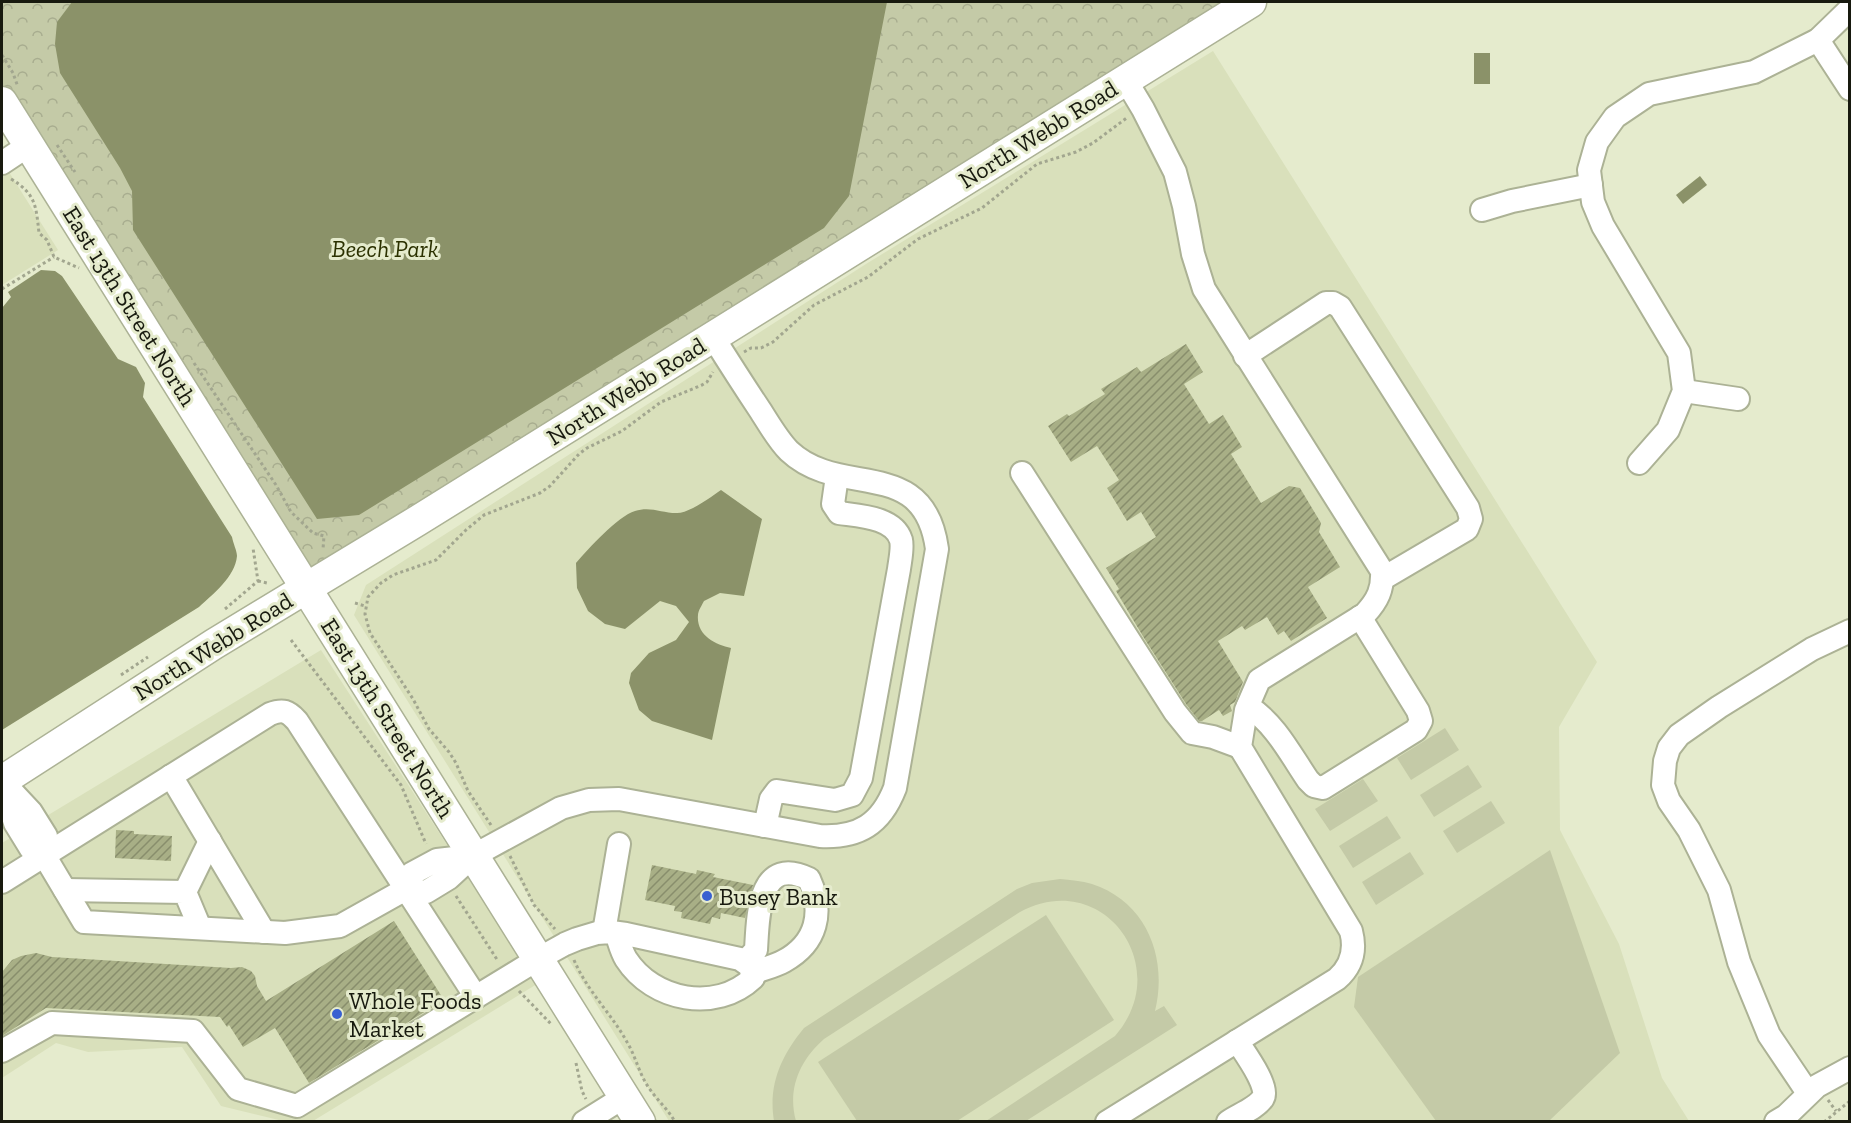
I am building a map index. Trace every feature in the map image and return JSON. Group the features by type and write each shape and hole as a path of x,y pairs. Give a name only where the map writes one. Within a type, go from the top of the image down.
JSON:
{"main road":[{"name":"North Webb Road","path":"2,782 205,650 306,588 720,349 1125,80 1251,2"},
{"name":"East 13th Street North","path":"10,94 42,143 306,588 632,1109"}],"street":[{"path":"1639,463 1668,430 1684,391 1680,353 1603,226 1593,202 1589,170 1597,142 1615,117 1649,94 1754,72 1818,40 1850,9"},
{"path":"1818,40 1850,88"},
{"path":"1125,80 1143,109 1175,172 1193,254 1204,289 1382,571 1383,585 1374,603 1360,617 1258,680 1248,706 1240,747"},
{"path":"4,168 42,143"},
{"path":"1482,210 1512,201 1591,185"},
{"path":"1245,356 1326,303 1334,303 1340,307 1468,508 1471,519 1467,529 1382,579"},
{"path":"2,782 15,823 31,849 44,855 84,922 285,933 340,926 405,888 411,874 434,861 474,856 561,807 619,799 820,836 838,837 854,833 873,823 890,802 895,788 937,549 935,533 922,506 911,495 874,482 837,476 809,467 789,451 720,349"},
{"path":"1684,391 1738,399"},
{"path":"1022,473 1174,712 1192,733 1213,737 1240,747 1351,931 1354,942 1347,970 1337,979 1107,1122"},
{"path":"765,826 771,799 777,791 835,800 852,795 861,778 899,569 902,541 895,529 879,520 838,513 833,504 837,476"},
{"path":"1248,706 1264,717 1276,731 1308,780 1314,786 1323,788 1416,730 1421,722 1418,711 1360,617"},
{"path":"1808,1093 1765,1025 1739,962 1719,890 1689,830 1669,801 1663,785 1665,761 1668,748 1679,735 1711,712 1812,649 1850,631"},
{"path":"881,668 915,672"},
{"path":"2,882 270,714 281,710 290,713 476,997"},
{"path":"171,776 264,932"},
{"path":"200,928 185,892 210,841"},
{"path":"2,1052 51,1023 193,1031 238,1089 297,1106 538,959 565,944 586,936 610,933 732,957 749,967 753,978 751,980 720,998 709,999 676,995 648,982 633,968 610,933 619,844"},
{"path":"65,891 185,892"},
{"path":"1228,1122 1258,1103 1264,1097 1266,1088 1237,1041"},
{"path":"1782,1120 1808,1093 1850,1068"},
{"path":"584,1122 632,1109"}],"path":[{"path":"2,55 13,73 10,94"},
{"path":"675,1122 647,1086 627,1041 582,980 565,944 534,905 523,879 501,840 468,791 456,763 429,729 410,693 370,633 366,623 365,606 368,597 381,583 404,570 436,560 484,515 540,493 550,486 587,448 622,431 661,402 707,382 720,349 761,348 772,342 814,305 868,277 918,239 982,208 1037,164 1076,152 1143,109"},
{"path":"42,143 79,180"},
{"path":"4,168 29,191 37,212 39,233 47,240 54,257 82,270"},
{"path":"2,289 54,257"},
{"path":"188,354 276,485 291,512 313,533 324,536 323,549"},
{"path":"252,545 258,581"},
{"path":"258,581 267,583"},
{"path":"224,610 258,581"},
{"path":"355,603 365,606"},
{"path":"113,682 149,657"},
{"path":"1824,1122 1850,1101"}],"shaded area":[{"name":"Beech Park","path":"72,2 887,2 849,196 824,228 359,515 317,519 133,230 132,191 60,73 55,44 57,22"},
{"path":"1213,51 1597,662 1559,727 1560,830 1619,944 1662,1078 1689,1121 669,1121 354,615 366,585 866,264"},
{"path":"1474,53 1490,53 1490,84 1474,84"},
{"path":"2,161 58,250 2,285"},
{"path":"1700,176 1707,185 1683,204 1676,195"},
{"path":"41,270 55,271 62,276 118,359 136,367 145,383 143,397 232,537 237,556 228,578 199,607 2,730 2,308 11,297 8,292"},
{"path":"721,490 762,519 744,596 720,593 704,601 698,613 698,622 703,633 713,642 731,648 712,740 652,721 639,710 629,683 631,673 649,653 676,640 689,622 676,606 660,601 625,629 605,624 588,611 577,588 576,563 604,534 628,514 646,509 681,513"},
{"path":"321,650 537,984 313,1121 283,1121 221,1106 182,1047 88,1052 56,1043 2,1078 2,843"}],"green space":[{"name":"Beech Park","path":"2,2 1246,2 306,588 2,102"},
{"path":"1445,728 1459,750 1411,780 1397,758"},
{"path":"1468,765 1482,787 1434,817 1420,795"},
{"path":"1363,779 1378,801 1330,831 1315,809"},
{"path":"1491,801 1505,823 1457,853 1443,831"},
{"path":"1387,816 1401,838 1353,868 1339,846"},
{"path":"1550,850 1620,1053 1549,1121 1436,1121 1354,1007 1358,977"},
{"path":"1410,852 1424,874 1376,905 1362,882"},
{"path":"1060,879 1092,884 1111,892 1140,918 1155,952 1158,991 1155,1011 1164,1006 1177,1025 1026,1121 986,1121 1115,1036 1132,1009 1137,981 1133,954 1121,931 1102,913 1078,903 1050,902 1020,912 824,1039 808,1056 798,1076 793,1098 796,1121 774,1121 773,1095 778,1072 789,1049 804,1028 1017,889 1032,883"},
{"path":"1046,915 1114,1020 957,1121 857,1121 818,1062"}],"building":[{"path":"1186,344 1203,372 1184,384 1209,424 1223,415 1242,447 1231,454 1261,503 1289,486 1300,488 1321,523 1319,532 1340,567 1308,587 1327,618 1291,641 1284,631 1278,635 1267,617 1245,630 1242,626 1218,641 1243,682 1235,702 1230,705 1232,711 1223,716 1219,710 1202,721 1199,721 1186,704 1144,638 1116,591 1119,589 1106,568 1156,537 1141,512 1127,521 1107,488 1119,480 1097,446 1071,462 1048,426 1105,394 1101,389 1137,367 1141,372"},
{"path":"116,830 134,831 134,834 172,836 171,861 115,858"},
{"name":"Busey Bank","path":"652,865 696,874 697,870 715,874 713,877 753,885 745,918 721,913 720,919 712,917 710,924 681,918 682,912 674,911 675,906 645,900"},
{"path":"394,921 444,1000 309,1083 275,1028 243,1047 229,1025 227,1027 220,1017 46,1008 2,1036 2,972 12,960 21,956 36,953 52,957 242,967 251,971 255,976 257,986 266,1001"}],"place":[{"name":"Busey Bank","path":"707,896"},
{"name":"Whole Foods Market","path":"337,1014"}]}
